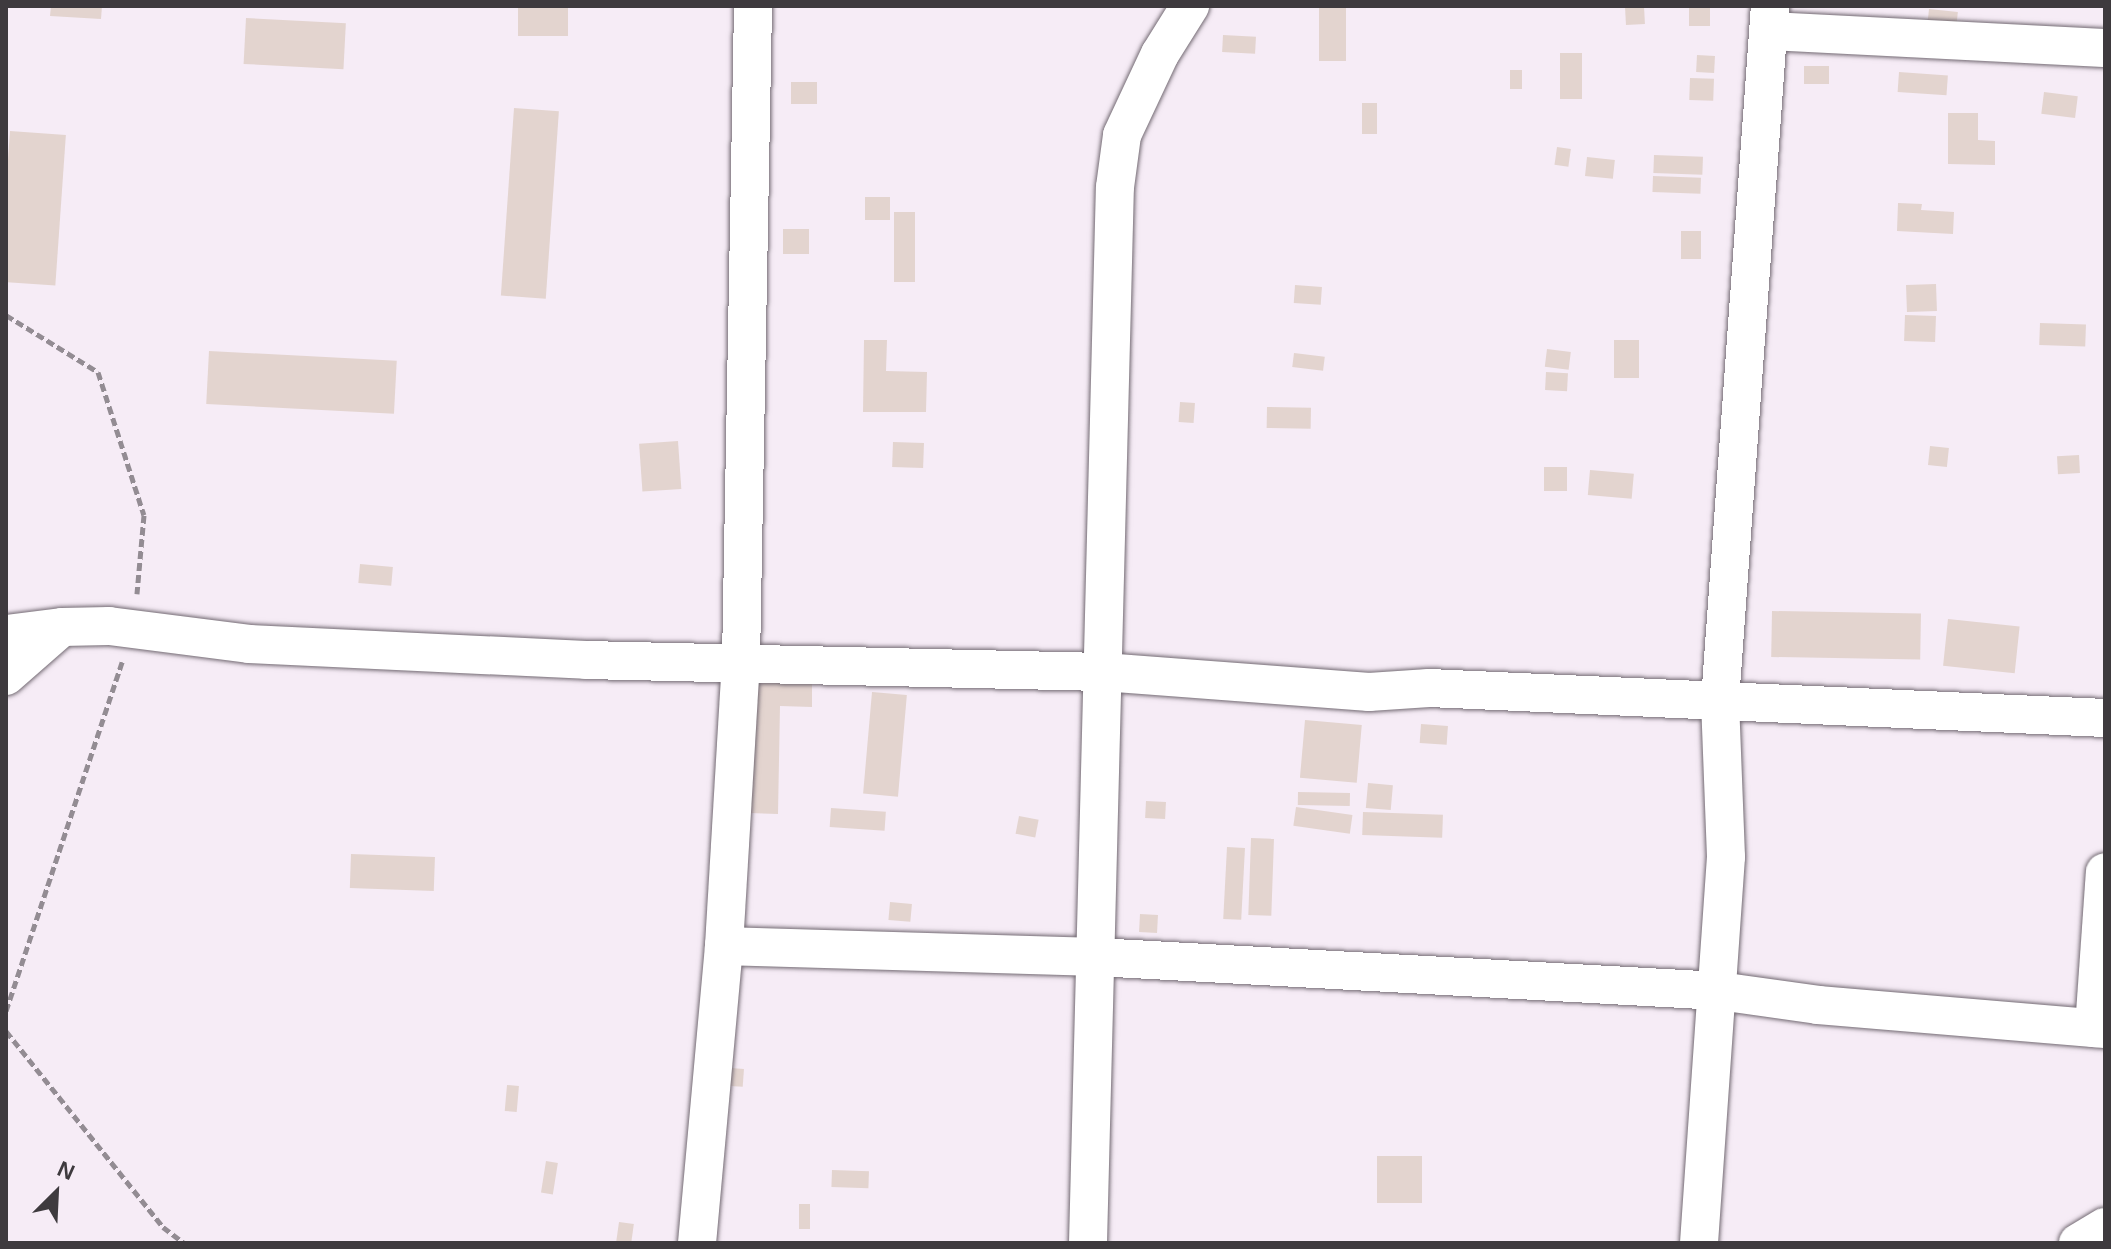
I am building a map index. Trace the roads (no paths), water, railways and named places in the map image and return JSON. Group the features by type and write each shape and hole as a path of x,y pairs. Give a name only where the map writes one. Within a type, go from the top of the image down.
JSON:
{"street":[{"path":"697,1243 724,946 741,661 753,6"},
{"path":"1088,1243 1115,187 1122,135 1160,54 1190,6"},
{"path":"1699,1243 1726,857 1720,701 1770,18 2105,48"},
{"path":"6,634 62,627 109,626 249,644 586,660 741,661 1103,672 1369,692 1429,688 2105,718"},
{"path":"6,676 62,627"},
{"path":"724,946 1096,957 1719,991 1818,1005 2100,1028 2105,872"},
{"path":"2078,1243 2105,1227"}]}
